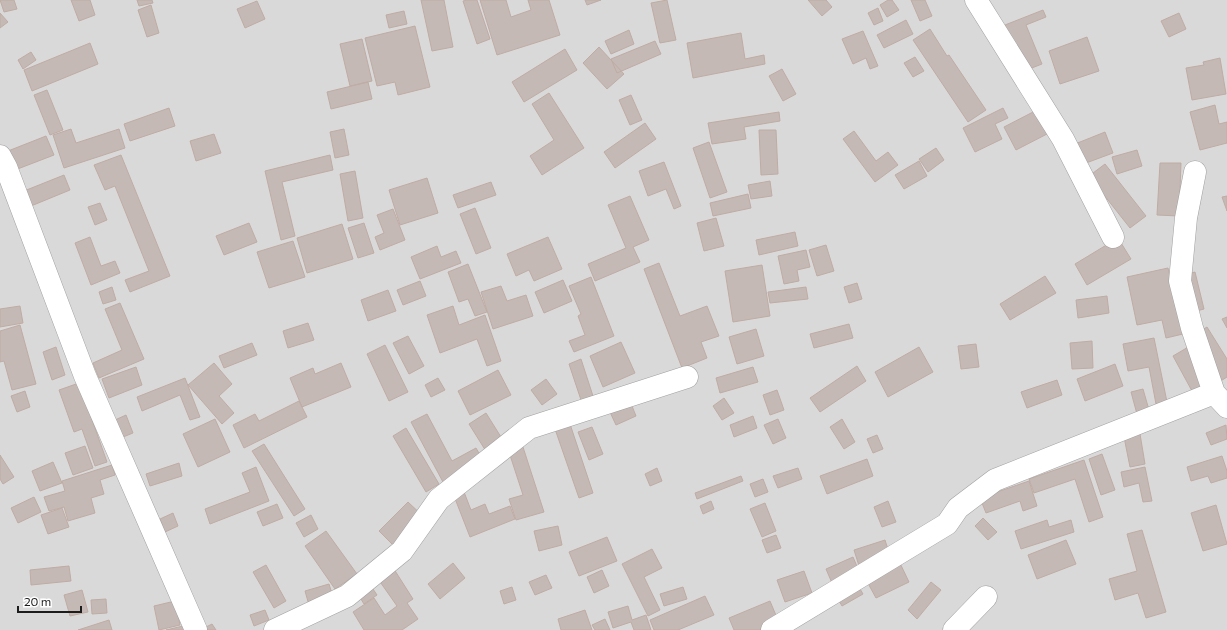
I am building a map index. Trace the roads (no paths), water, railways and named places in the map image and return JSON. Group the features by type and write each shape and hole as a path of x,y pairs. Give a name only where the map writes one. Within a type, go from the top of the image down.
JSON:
{"street":[{"path":"976,0 1063,139 1113,237"},
{"path":"0,156 6,167 85,376 196,630"},
{"path":"772,630 947,524 958,508 995,480 1220,400 1192,328 1180,281 1186,218 1195,172"},
{"path":"275,630 347,596 402,551 439,499 529,428 687,377"},
{"path":"954,630 986,597"}]}
